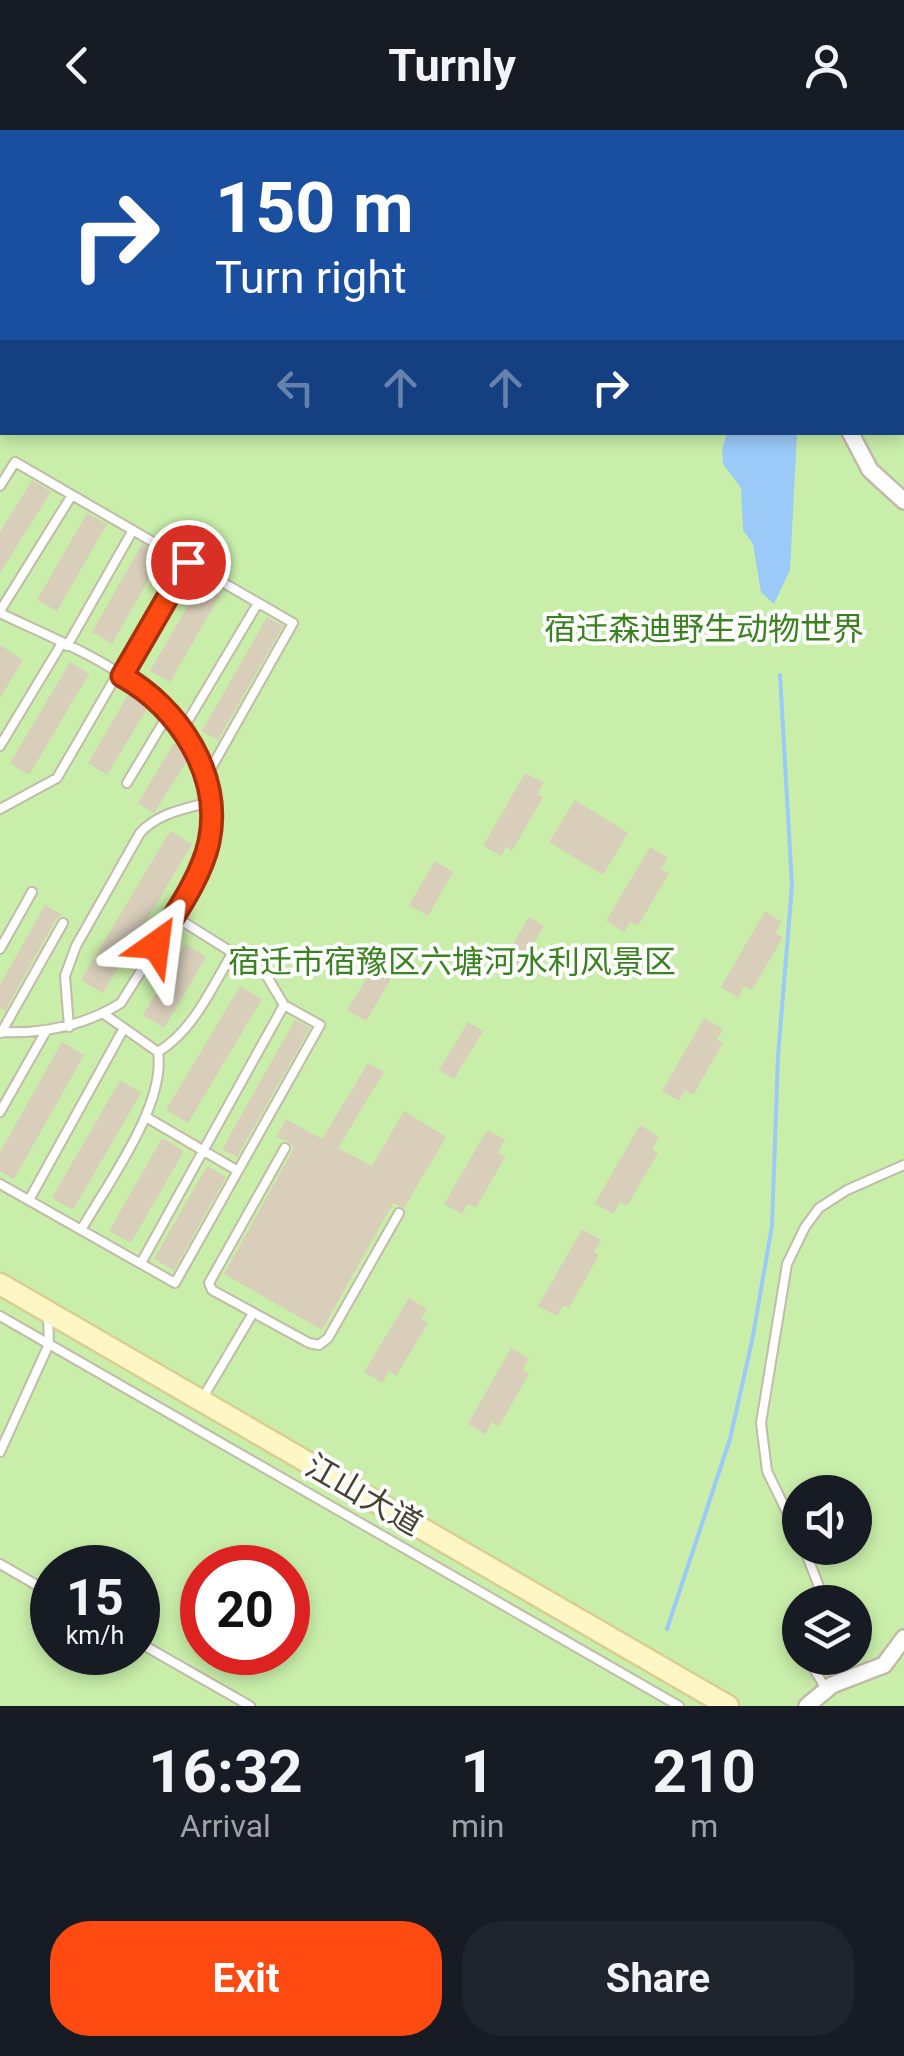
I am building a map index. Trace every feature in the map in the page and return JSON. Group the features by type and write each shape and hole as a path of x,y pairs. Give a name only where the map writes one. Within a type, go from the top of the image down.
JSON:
{"main road":[{"name":"江山大道","path":"0,1284 728,1706"}],"street":[{"path":"852,435 870,470 904,501"},
{"path":"806,1706 826,1689 884,1665 904,1638"}],"lane":[{"path":"0,486 16,462 293,624 205,779"},
{"path":"0,1032 70,1026 104,1014 120,1003 174,916 208,845 212,813 198,754 169,713 120,674 0,612 72,495"},
{"path":"0,746 133,530"},
{"path":"1,806 57,778 188,562"},
{"path":"182,729 258,603"},
{"path":"127,784 169,713"},
{"path":"70,1026 65,976 76,946 140,833 150,822 165,815 210,802"},
{"path":"0,949 32,892"},
{"path":"0,1184 175,1282 320,1025 284,1005 265,972 174,916"},
{"path":"0,1032 63,923"},
{"path":"158,1052 173,1043 188,1026 233,952"},
{"path":"141,1263 284,1005"},
{"path":"104,1014 158,1052"},
{"path":"29,1200 124,1028"},
{"path":"0,1112 46,1031"},
{"path":"81,1230 146,1117 160,1077 158,1052"},
{"path":"146,1117 238,1171"},
{"path":"284,1148 210,1283 212,1290 308,1344 319,1346 324,1342 400,1213"},
{"path":"782,1502 767,1471 762,1422 787,1264 805,1227 820,1208 847,1190 904,1164"},
{"path":"0,1452 49,1344 48,1312"},
{"path":"202,1400 252,1312"},
{"path":"0,1316 680,1706"},
{"path":"0,1564 30,1581"},
{"path":"160,1655 250,1706"},
{"path":"818,1675 826,1689"}],"green space":[{"name":"宿迁市宿豫区六塘河水利风景区","path":"0,435 904,435 904,1706 0,1706"}],"water":[{"path":"726,435 797,435 790,570 774,604 761,592 753,544 743,530 741,488 723,464"}],"building":[{"path":"32,480 51,492 0,573 0,532"},
{"path":"87,513 107,524 57,611 37,600"},
{"path":"142,544 162,556 112,644 92,632"},
{"path":"202,581 222,592 170,682 150,671"},
{"path":"267,617 283,626 218,740 202,731"},
{"path":"0,645 23,660 0,698"},
{"path":"70,662 89,674 29,775 10,763"},
{"path":"128,695 148,707 107,775 88,763"},
{"path":"174,743 189,758 154,813 138,803"},
{"path":"525,773 544,783 537,794 543,797 512,851 506,847 501,856 483,846"},
{"path":"575,800 628,833 603,875 549,842"},
{"path":"170,831 192,844 103,993 81,980"},
{"path":"650,847 668,858 661,869 669,873 638,926 630,922 624,932 606,921"},
{"path":"435,861 453,872 428,916 409,905"},
{"path":"45,905 62,915 56,919 5,1011 0,1008 0,985"},
{"path":"765,911 782,922 775,933 783,937 752,990 744,986 738,998 721,987"},
{"path":"529,917 544,926 516,973 501,964"},
{"path":"185,944 206,957 164,1028 143,1015"},
{"path":"373,968 391,979 366,1021 347,1010"},
{"path":"240,986 262,999 188,1123 166,1110"},
{"path":"704,1018 723,1029 717,1039 723,1043 693,1095 685,1090 679,1101 662,1091"},
{"path":"295,1020 310,1028 237,1157 222,1149"},
{"path":"468,1022 483,1031 454,1079 439,1070"},
{"path":"62,1042 84,1055 14,1179 0,1171 0,1152"},
{"path":"368,1063 384,1072 338,1148 372,1166 404,1111 446,1137 404,1208 393,1203 322,1330 224,1274 294,1148 276,1137 286,1119 322,1139"},
{"path":"120,1080 141,1093 73,1210 52,1198"},
{"path":"640,1125 659,1137 652,1149 658,1153 627,1206 620,1202 613,1214 595,1203"},
{"path":"487,1130 505,1140 498,1153 505,1157 476,1208 468,1204 462,1214 444,1204"},
{"path":"162,1138 184,1151 131,1243 109,1231"},
{"path":"207,1166 226,1177 174,1270 154,1259"},
{"path":"582,1229 601,1240 594,1252 599,1255 569,1308 563,1305 557,1316 538,1306"},
{"path":"409,1298 427,1309 421,1319 428,1323 396,1376 389,1371 382,1383 364,1372"},
{"path":"511,1348 529,1358 523,1370 529,1374 499,1426 492,1422 485,1434 468,1424"}],"waterway":[{"path":"667,1629 730,1439 772,1226 778,1056 792,886 780,675"}],"route":[{"path":"156,945 183,900 208,845 212,813 198,754 182,729 161,704 122,676 188,562"}],"park label":[{"name":"宿迁森迪野生动物世界","path":"704,629"}]}
